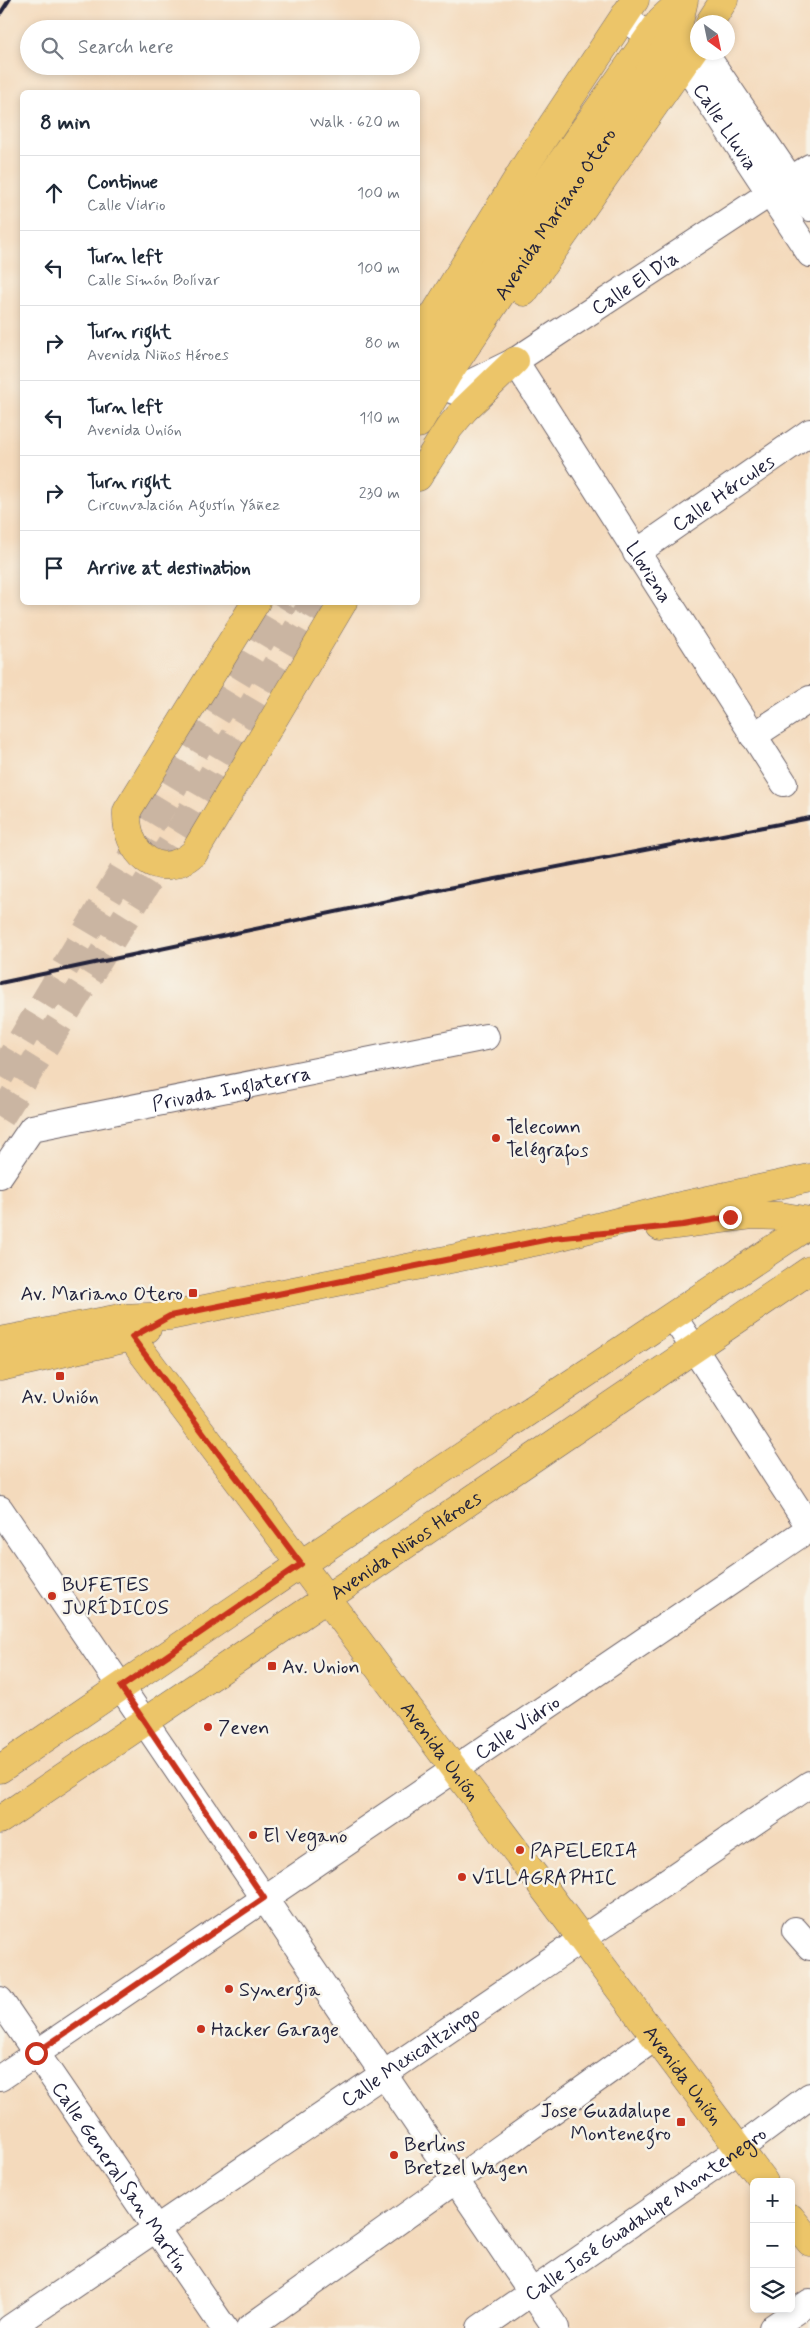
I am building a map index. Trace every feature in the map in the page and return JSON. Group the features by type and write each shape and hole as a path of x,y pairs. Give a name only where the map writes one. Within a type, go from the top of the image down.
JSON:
{"main road":[{"name":"Avenida Mariano Otero","path":"420,434 454,391 680,42 683,0"},
{"path":"714,15 724,0"},
{"path":"420,338 527,163 630,9"},
{"name":"Avenida Mariano Otero","path":"420,381 545,186 680,42"},
{"name":"Avenida Mariano Otero","path":"420,421 452,367 680,42"},
{"path":"420,474 455,422 515,361"},
{"path":"254,605 128,811 128,833 140,855 151,862 164,866 173,866 181,863 194,853 341,605"},
{"path":"0,1367 126,1327 170,1316 554,1238 671,1208 810,1178"},
{"path":"554,1238 683,1225 752,1215 780,1216 810,1222"},
{"path":"0,1769 810,1222"},
{"name":"Avenida Niños Héroes","path":"0,1820 810,1270"},
{"path":"0,1342 126,1327"},
{"name":"Avenida Unión","path":"126,1327 761,2178"},
{"path":"795,2223 810,2242"}],"street":[{"path":"630,9 680,42"},
{"name":"Calle Lluvia","path":"680,42 791,180 810,208"},
{"name":"Calle Lluvia","path":"791,180 810,254"},
{"name":"Calle El Día","path":"454,391 515,361 791,180"},
{"name":"Llovizna","path":"515,361 752,736 784,783"},
{"name":"Calle Hércules","path":"636,553 810,432"},
{"path":"752,736 810,699"},
{"name":"Privada Inglaterra","path":"0,1175 32,1128 486,1036"},
{"path":"673,1316 810,1528"},
{"path":"0,1509 556,2328"},
{"name":"Calle Vidrio","path":"0,2078 810,1528"},
{"name":"Calle Mexicaltzingo","path":"10,2328 810,1784"},
{"name":"Calle General San Martín","path":"0,2000 224,2328"},
{"path":"249,2328 656,2037"},
{"name":"Calle José Guadalupe Montenegro","path":"480,2328 739,2149 810,2096"},
{"path":"772,2328 810,2302"}],"tunnel":[{"path":"0,1076 282,605"},
{"path":"0,1118 182,827 311,605"}],"railway":[{"path":"0,14 9,0"},
{"path":"0,983 444,889 810,818"}],"place":[{"name":"Telecomn Telégrafos","path":"496,1138"},
{"name":"Av. Mariano Otero","path":"193,1293"},
{"name":"Av. Unión","path":"60,1376"},
{"name":"BUFETES JURÍDICOS","path":"52,1596"},
{"name":"Av. Union","path":"272,1666"},
{"name":"7even","path":"208,1727"},
{"name":"El Vegano","path":"253,1835"},
{"name":"PAPELERIA","path":"520,1850"},
{"name":"VILLAGRAPHIC","path":"462,1877"},
{"name":"Synergia","path":"229,1989"},
{"name":"Hacker Garage","path":"201,2029"},
{"name":"Jose Guadalupe Montenegro","path":"681,2122"},
{"name":"Berlins Bretzel Wagen","path":"394,2155"}],"route":[{"path":"36,2053 264,1898 121,1687 301,1564 132,1337 170,1316 554,1238 683,1225 730,1217"}]}
